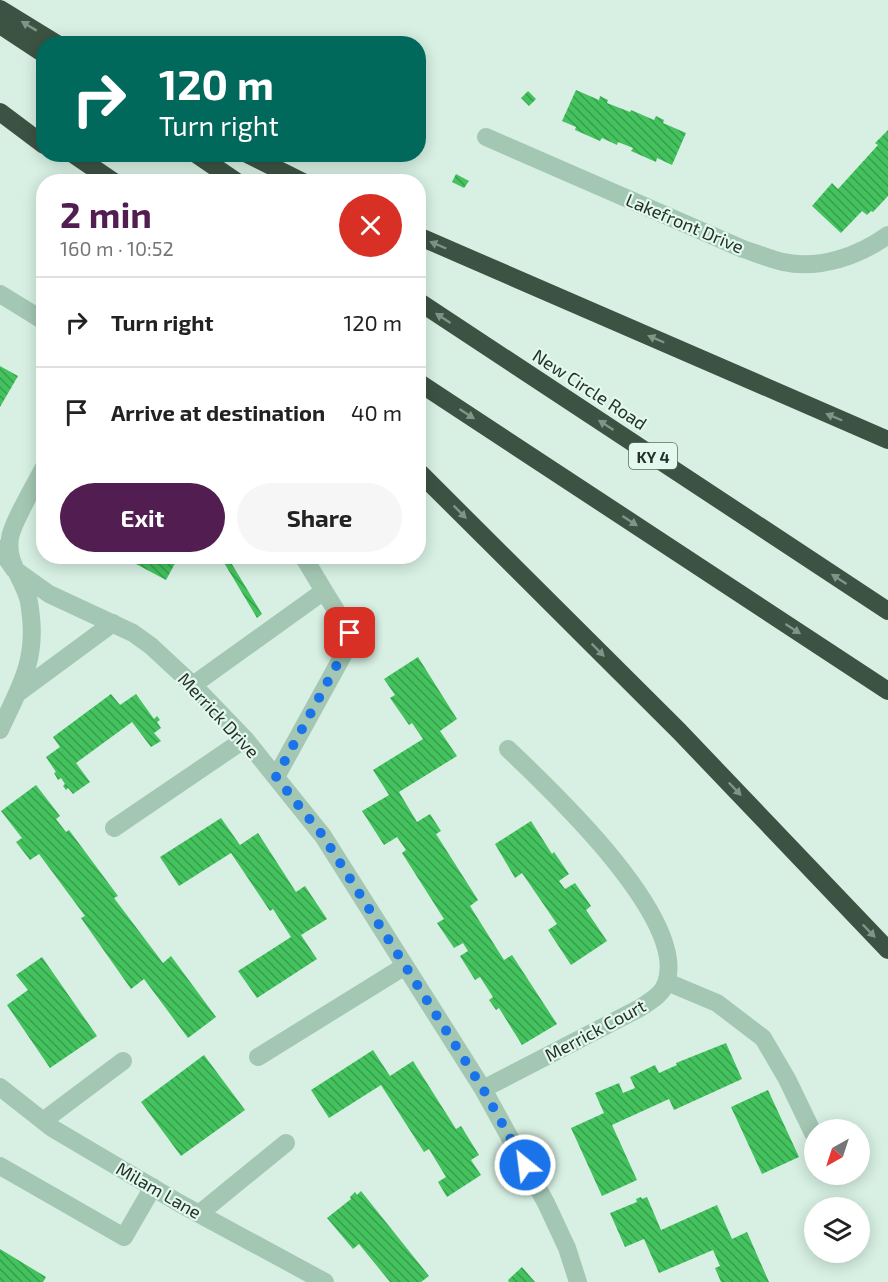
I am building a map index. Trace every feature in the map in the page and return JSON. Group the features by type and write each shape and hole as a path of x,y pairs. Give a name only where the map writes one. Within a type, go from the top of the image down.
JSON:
{"highway":[{"path":"0,9 44,36"},
{"path":"0,25 36,49"},
{"path":"0,107 36,130"},
{"path":"0,112 36,139"},
{"path":"66,162 82,174"},
{"path":"85,162 102,174"},
{"path":"208,162 225,174"},
{"path":"263,162 287,174"},
{"path":"426,239 888,440"},
{"name":"New Circle Road","path":"426,307 888,611"},
{"path":"426,387 888,691"},
{"path":"426,479 679,731 888,950"}],"street":[{"name":"Lakefront Drive","path":"486,137 743,249 785,262 819,263 854,255 888,236"},
{"path":"0,294 36,316"},
{"path":"0,730 28,668 32,627 29,599 14,569 9,552 10,536 36,483"},
{"name":"Merrick Drive","path":"0,549 14,569 49,594 133,633 193,684 245,739 323,836 483,1089 546,1203 567,1248 578,1282"},
{"path":"276,777 346,648 350,633 308,564"},
{"path":"193,684 324,591"},
{"path":"18,693 113,623"},
{"path":"114,828 245,739"},
{"path":"508,749 567,806 613,856 650,912 661,934 668,952 667,982 717,1003 763,1038 787,1079 806,1119"},
{"path":"258,1057 405,966"},
{"name":"Merrick Court","path":"483,1089 640,1008 661,993 667,982"},
{"path":"43,1121 123,1061"},
{"name":"Milam Lane","path":"0,1087 43,1121 199,1214 325,1282"},
{"path":"199,1214 286,1143"},
{"path":"0,1167 124,1237 153,1187"}],"building":[{"path":"576,90 599,100 600,96 608,100 607,103 654,120 656,116 664,120 663,123 686,133 672,165 657,158 656,162 631,151 633,148 618,142 617,145 602,138 600,141 575,130 576,127 562,121"},
{"path":"528,91 536,99 529,106 521,98"},
{"path":"888,130 888,196 873,212 867,215 862,211 841,233 812,206 832,183 838,189 878,145 875,143"},
{"path":"456,174 469,181 464,188 452,182"},
{"path":"0,366 18,376 0,407"},
{"path":"136,564 175,564 166,580"},
{"path":"225,564 232,564 262,614 257,618"},
{"path":"418,657 457,719 440,731 457,756 399,792 417,822 430,814 441,831 436,834 478,900 470,906 504,960 512,955 557,1024 522,1045 499,1008 496,1010 489,1000 493,997 480,977 475,980 460,956 468,951 463,943 454,948 437,923 444,919 402,853 406,850 397,837 384,845 362,811 389,795 373,770 423,739 412,723 409,725 390,698 395,695 384,679"},
{"path":"111,694 120,705 136,694 154,719 157,716 160,720 157,722 161,728 154,733 161,741 151,747 132,722 76,763 90,782 73,794 63,786 65,784 61,778 58,780 54,773 56,772 46,757 60,747 53,737"},
{"path":"36,785 60,816 56,819 66,832 69,830 118,896 114,898 163,963 171,956 216,1017 188,1038 144,979 131,989 81,918 85,916 39,854 30,860 16,842 22,838 1,811"},
{"path":"221,818 240,845 258,833 296,892 305,886 327,919 301,935 317,959 257,998 238,971 291,937 273,909 270,911 231,853 179,886 160,857"},
{"path":"531,821 552,854 554,852 569,874 559,881 565,889 575,883 591,906 586,910 607,941 571,965 548,930 557,924 522,873 515,878 495,844"},
{"path":"42,957 97,1036 50,1068 7,1005 28,990 16,975"},
{"path":"726,1043 742,1079 674,1110 669,1099 612,1125 637,1180 602,1196 571,1128 604,1113 595,1093 619,1083 623,1093 635,1088 630,1077 655,1065 659,1073 677,1065 676,1063"},
{"path":"373,1050 390,1076 413,1061 456,1129 461,1126 479,1155 471,1160 481,1175 447,1197 438,1182 446,1177 429,1149 424,1152 381,1085 329,1118 311,1090"},
{"path":"204,1055 245,1110 181,1156 141,1102"},
{"path":"768,1090 799,1157 762,1174 731,1107"},
{"path":"361,1191 429,1276 421,1282 390,1282 359,1244 353,1249 327,1218 351,1199 350,1197 355,1192 357,1195"},
{"path":"641,1197 642,1199 647,1197 661,1230 717,1205 732,1239 747,1232 769,1282 721,1282 715,1268 720,1266 713,1250 659,1273 644,1239 625,1247 610,1213 637,1202 636,1199"},
{"path":"0,1249 46,1277 43,1282 0,1282"},
{"path":"522,1267 535,1282 509,1282 508,1280"}],"route":[{"path":"350,633 346,648 276,777 323,836 483,1089 525,1165"}]}
